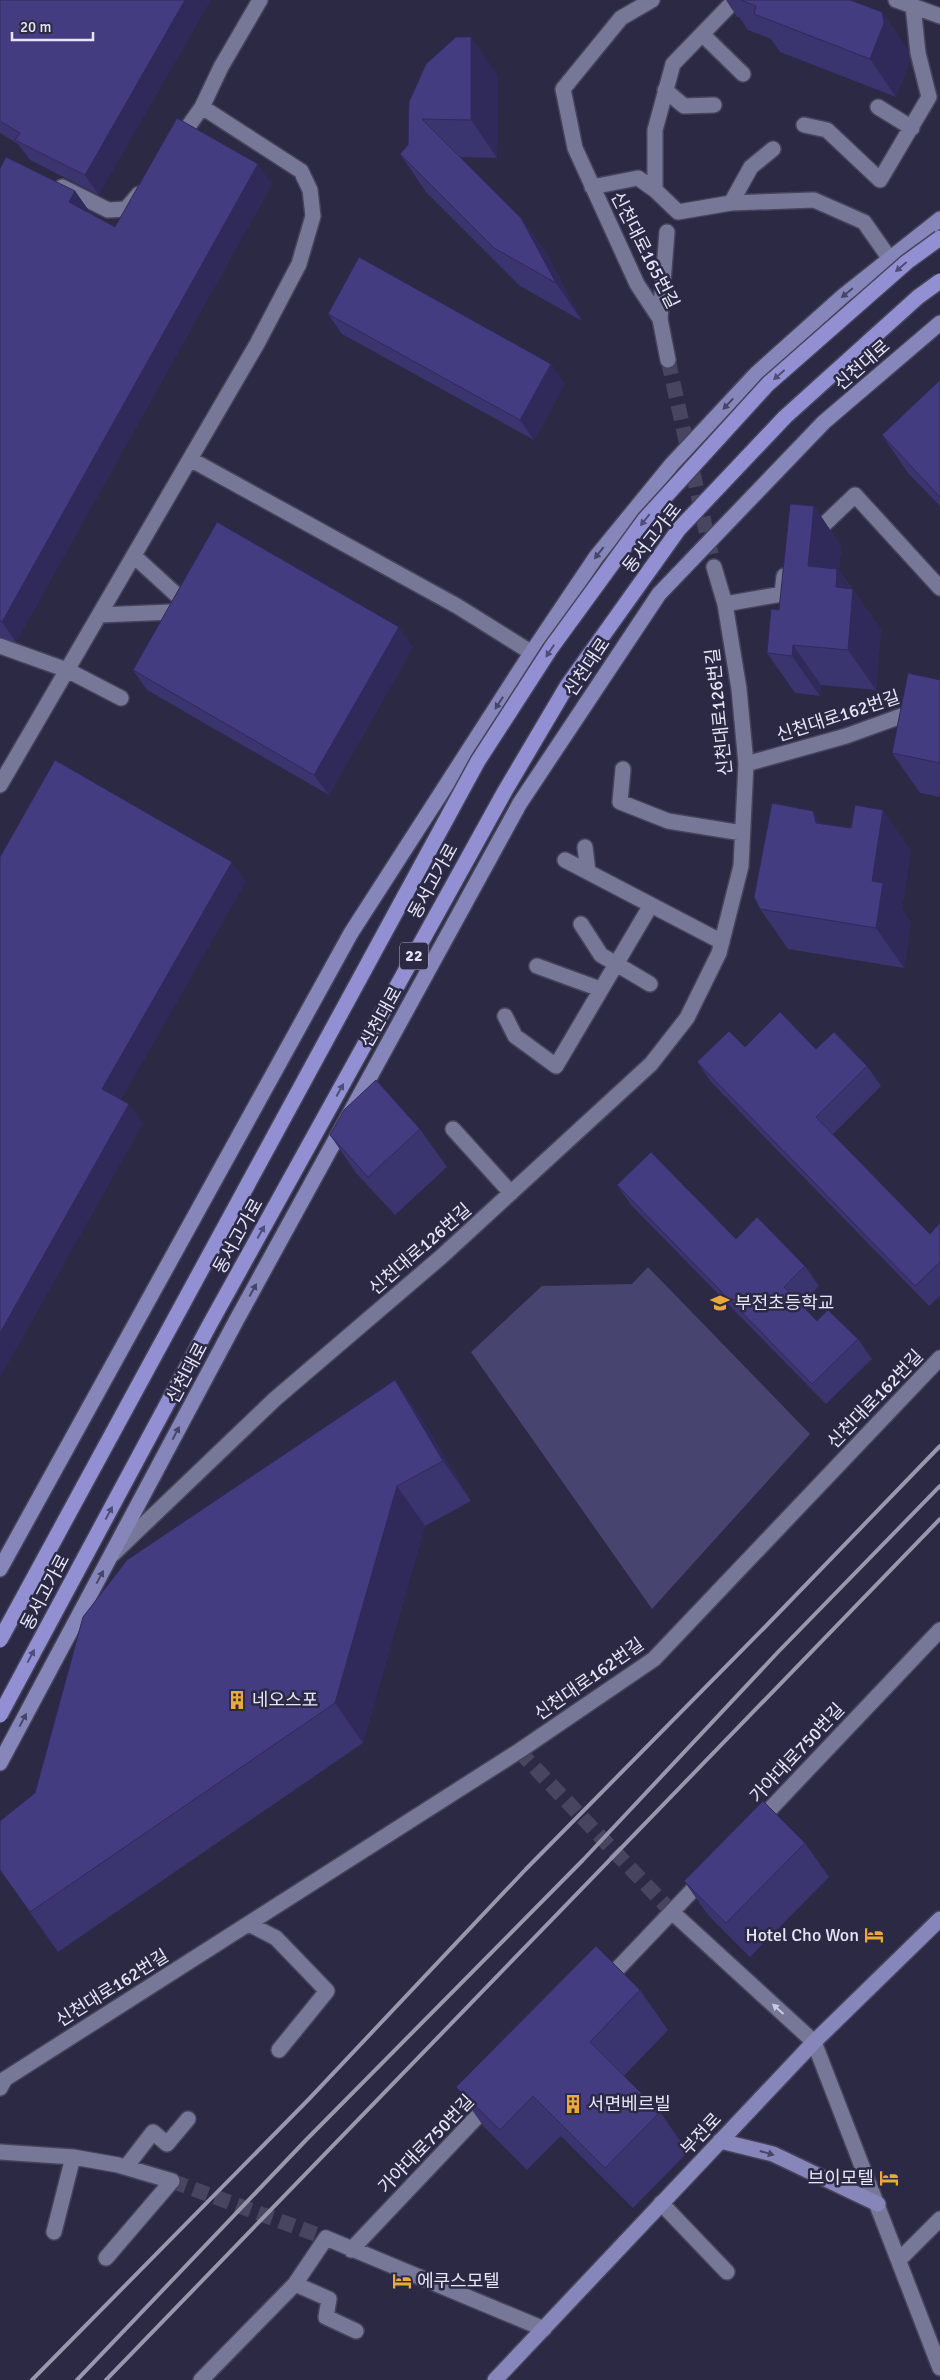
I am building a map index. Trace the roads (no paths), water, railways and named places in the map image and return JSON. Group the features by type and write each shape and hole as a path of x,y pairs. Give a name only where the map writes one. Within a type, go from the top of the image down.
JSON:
{"highway":[{"name":"동서고가로","path":"0,1640 478,761 551,648 645,519 768,384 906,262 940,238"},
{"name":"동서고가로","path":"0,1714 239,1272 504,791 567,686 680,529 784,417 918,297 940,281"}],"main road":[{"path":"0,1569 351,933 532,652 596,557 672,464 756,374 843,296 940,219"},
{"name":"신천대로","path":"0,1763 236,1321 520,802 659,594 824,422 940,323"},
{"name":"부전로","path":"495,2380 814,2042 940,1919"},
{"path":"720,2141 773,2154 878,2204"}],"street":[{"path":"169,155 202,107 221,67 260,0"},
{"name":"신천대로165번길","path":"652,0 620,18 563,89 575,148 637,284 660,319 668,360"},
{"name":"신천대로165번길","path":"655,190 655,130 673,64 735,0"},
{"path":"896,0 940,16"},
{"path":"804,125 827,130 880,180 929,97 918,53 913,6"},
{"path":"702,34 743,74"},
{"path":"666,90 684,106 714,105"},
{"path":"0,785 257,344 299,264 313,216 310,190 302,171 202,107"},
{"path":"878,107 912,128"},
{"path":"731,203 751,166 773,149"},
{"name":"신천대로165번길","path":"592,187 638,178 655,190 678,212 731,203"},
{"path":"50,181 108,210 126,209 147,185"},
{"path":"731,203 814,200 864,222 890,259"},
{"path":"660,319 667,232"},
{"path":"190,460 456,606 532,652"},
{"path":"801,547 855,495 940,588"},
{"path":"134,556 180,598"},
{"path":"725,604 782,594 787,560"},
{"name":"신천대로126번길","path":"110,1558 275,1399 441,1257 652,1064 688,1018 719,953 741,866 746,764 739,689 725,604 714,567"},
{"path":"100,615 171,612"},
{"path":"0,646 68,670 121,698"},
{"name":"신천대로162번길","path":"746,764 846,736 940,702"},
{"path":"623,769 620,802 668,821 742,833"},
{"path":"585,847 588,872"},
{"path":"565,860 722,942"},
{"path":"505,1016 515,1036 556,1066 615,962 651,904"},
{"path":"581,924 602,955 650,984"},
{"path":"537,966 600,989"},
{"path":"453,1129 511,1193"},
{"name":"신천대로162번길","path":"0,2088 5,2079 519,1751 654,1659 940,1358"},
{"name":"가야대로750번길","path":"747,1833 940,1630"},
{"path":"597,1991 713,1869"},
{"path":"672,1912 814,2042 940,2368"},
{"path":"249,1924 276,1938 327,1992 279,2050"},
{"name":"가야대로750번길","path":"351,2250 501,2092"},
{"path":"126,2167 153,2132 166,2144 188,2119"},
{"path":"0,2152 73,2157 126,2167 172,2181 106,2258"},
{"path":"54,2232 73,2157"},
{"path":"661,2203 727,2272"},
{"path":"899,2260 940,2219"},
{"path":"200,2380 295,2284 326,2238 544,2329"},
{"path":"295,2284 329,2299 326,2317 356,2330"}],"tunnel":[{"path":"668,360 714,567"},
{"path":"519,1751 672,1912"},
{"path":"172,2181 326,2238"}],"railway":[{"path":"32,2380 309,2099 526,1869 765,1627 940,1446"},
{"path":"77,2380 306,2140 583,1860 779,1651 940,1486"},
{"path":"106,2380 940,1519"}],"place":[{"name":"부전초등학교","path":"720,1303"},
{"name":"네오스포","path":"237,1700"},
{"name":"Hotel Cho Won","path":"874,1935"},
{"name":"서면베르빌","path":"573,2104"},
{"name":"브이모텔","path":"889,2178"},
{"name":"에쿠스모텔","path":"402,2281"}]}
